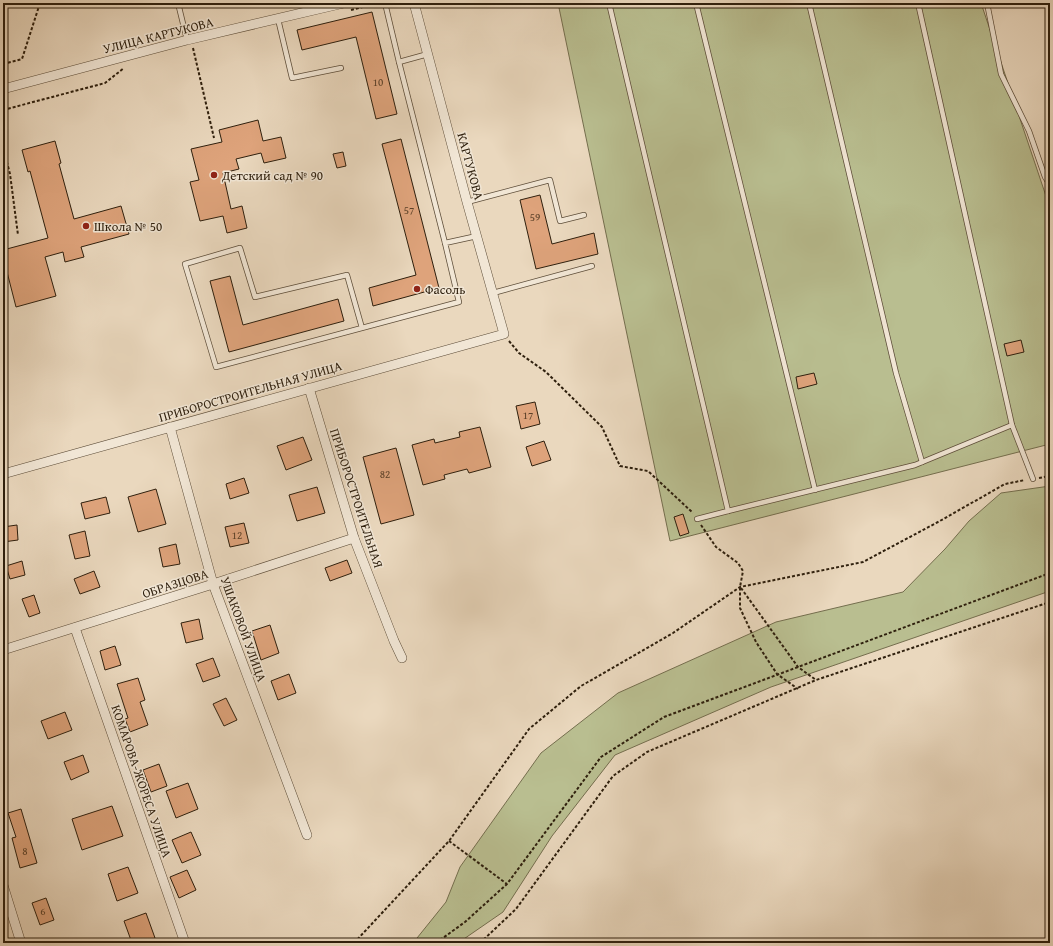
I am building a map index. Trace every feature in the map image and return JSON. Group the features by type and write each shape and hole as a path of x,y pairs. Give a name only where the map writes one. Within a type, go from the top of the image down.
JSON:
{"street":[{"name":"КАРТУКОВА","path":"414,3 476,236 504,334"},
{"name":"УЛИЦА КАРТУКОВА","path":"3,90 189,40 278,19 346,7"},
{"name":"ПРИБОРОСТРОИТЕЛЬНАЯ УЛИЦА","path":"3,474 504,334"},
{"name":"ПРИБОРОСТРОИТЕЛЬНАЯ","path":"309,388 354,538 402,658"},
{"name":"УШАКОВОЙ УЛИЦА","path":"170,427 213,584 308,835"},
{"name":"ОБРАЗЦОВА","path":"3,650 354,538"},
{"name":"КОМАРОВА-ЖОРЕСА УЛИЦА","path":"75,628 185,943"},
{"path":"3,886 21,943"}],"lane":[{"path":"178,3 189,40"},
{"path":"362,328 347,275 255,297 240,248 186,264 216,367 362,328 459,302 384,3"},
{"path":"609,3 728,511"},
{"path":"696,3 815,490"},
{"path":"809,3 896,372 922,462"},
{"path":"918,3 1012,425 1033,479"},
{"path":"987,3 1001,74 1029,131 1045,177 1050,185"},
{"path":"278,19 292,78 341,68"},
{"path":"399,62 428,54"},
{"path":"467,202 550,180 560,221 584,215"},
{"path":"445,243 476,236"},
{"path":"493,293 592,266"},
{"path":"697,519 922,462 1012,425"}],"path":[{"path":"3,64 22,59 40,3"},
{"path":"346,7 379,3"},
{"path":"189,40 214,138"},
{"path":"3,110 105,83 125,67"},
{"path":"3,147 10,174 18,235"},
{"path":"504,334 519,353 546,372 602,426 620,466 648,471 692,511 716,547 738,563 743,571 740,587 740,608 756,642 777,674 798,689"},
{"path":"354,943 449,841 529,729 581,686 673,633 740,587 863,562 938,522 1004,484 1050,476"},
{"path":"436,943 465,922 507,884 601,757 664,717 1050,572"},
{"path":"740,587 798,667 816,680"},
{"path":"480,943 516,910 613,776 648,752 816,680 1050,602"},
{"path":"449,841 507,884"}],"green space":[{"path":"558,3 981,3 1050,208 1050,444 670,541"},
{"path":"1050,486 1050,591 771,687 615,755 552,836 503,912 458,943 413,943 446,902 460,867 541,753 618,693 776,622 903,592 945,549 969,521 1001,493"}],"building":[{"path":"372,12 397,114 376,119 356,37 302,50 297,30"},
{"name":"Детский сад № 90","path":"258,120 263,141 281,137 286,158 264,163 261,153 236,159 239,169 223,173 231,209 242,206 247,228 227,233 223,216 200,221 190,182 199,180 191,149 222,142 219,130"},
{"path":"401,139 439,288 373,306 369,288 416,275 382,144"},
{"name":"Школа № 50","path":"55,141 61,163 59,164 74,219 121,206 129,234 81,247 84,257 65,262 63,252 45,257 56,296 16,307 6,268 3,268 3,250 48,238 30,171 28,172 22,150"},
{"path":"343,152 346,166 337,168 333,154"},
{"path":"540,195 552,244 594,233 598,254 536,269 520,200"},
{"path":"230,276 243,325 338,299 344,321 229,352 210,281"},
{"path":"1021,340 1024,352 1007,356 1004,344"},
{"path":"814,373 817,384 798,389 796,377"},
{"path":"535,402 540,424 521,429 516,406"},
{"path":"480,427 491,467 469,473 467,469 444,475 445,479 423,485 412,445 434,439 435,443 460,437 459,432"},
{"path":"303,437 312,460 286,470 277,446"},
{"path":"544,441 551,460 532,466 526,447"},
{"path":"396,448 414,515 381,524 363,457"},
{"path":"244,478 249,493 230,499 226,484"},
{"path":"317,487 325,513 297,521 289,495"},
{"path":"156,489 166,524 138,532 128,497"},
{"path":"106,497 110,513 85,519 81,503"},
{"path":"683,514 689,533 680,536 674,517"},
{"path":"244,523 249,543 230,547 225,527"},
{"path":"17,525 18,540 3,542 3,527"},
{"path":"85,531 90,556 75,559 69,535"},
{"path":"176,544 180,564 163,567 159,548"},
{"path":"347,560 352,573 330,581 325,568"},
{"path":"22,561 25,575 10,579 6,566"},
{"path":"94,571 100,587 80,594 74,579"},
{"path":"34,595 40,613 29,617 22,599"},
{"path":"199,619 203,639 186,643 181,623"},
{"path":"270,625 279,653 261,660 252,631"},
{"path":"115,646 121,665 105,670 100,651"},
{"path":"213,658 220,676 203,682 196,664"},
{"path":"289,674 296,693 278,700 271,681"},
{"path":"138,678 145,700 140,702 148,725 130,732 125,719 128,718 117,684"},
{"path":"226,698 237,720 224,726 213,704"},
{"path":"65,712 72,730 48,739 41,721"},
{"path":"83,755 89,772 71,780 64,762"},
{"path":"159,764 167,786 151,792 143,770"},
{"path":"188,783 198,809 176,818 166,791"},
{"path":"112,806 123,836 82,850 72,819"},
{"path":"21,809 37,863 20,868 12,838 16,837 8,813"},
{"path":"191,832 201,855 182,863 172,840"},
{"path":"128,867 138,893 117,901 108,874"},
{"path":"187,870 196,890 179,898 170,877"},
{"path":"46,898 54,920 40,925 32,903"},
{"path":"146,913 155,938 149,940 150,943 132,943 124,921"}],"place":[{"name":"Детский сад № 90","path":"214,175"},
{"name":"Школа № 50","path":"86,226"},
{"name":"Фасоль","path":"417,289"}]}
